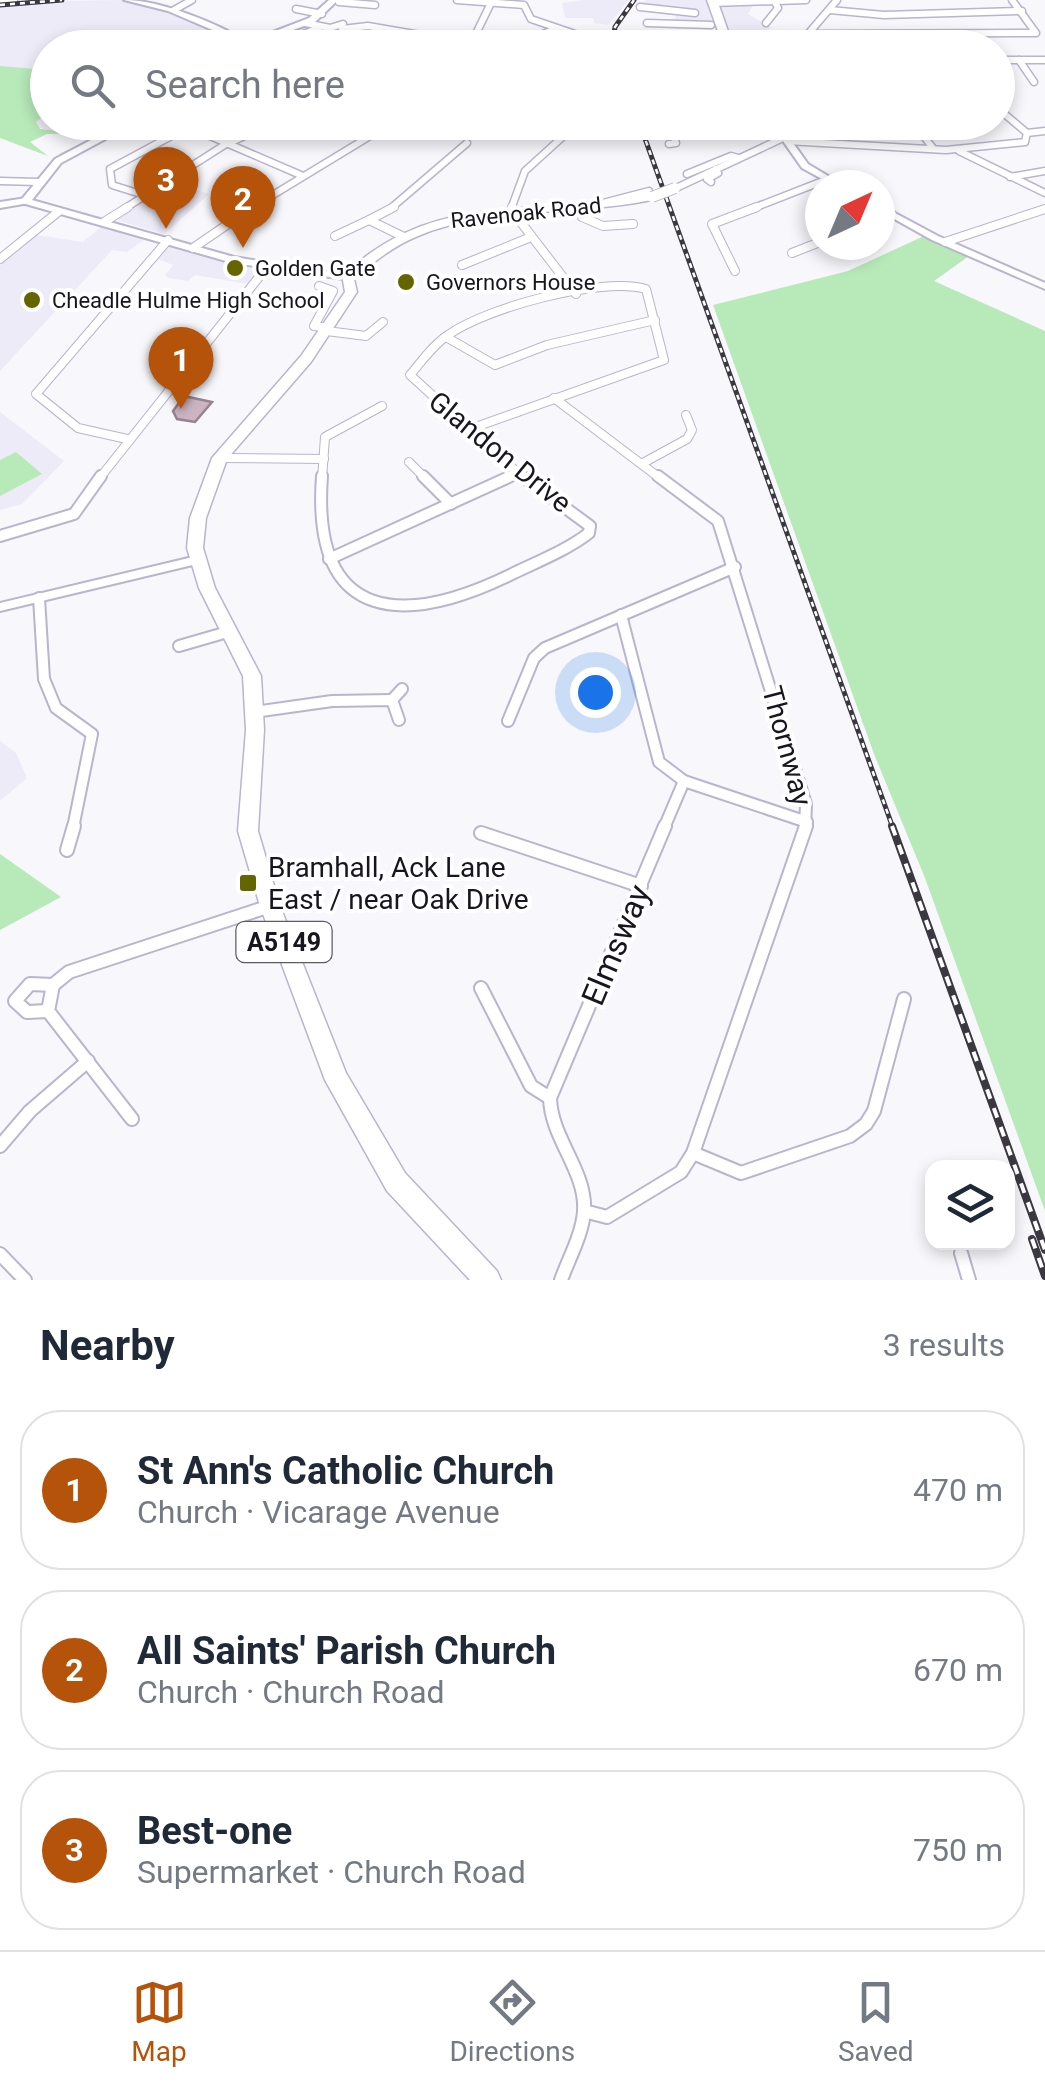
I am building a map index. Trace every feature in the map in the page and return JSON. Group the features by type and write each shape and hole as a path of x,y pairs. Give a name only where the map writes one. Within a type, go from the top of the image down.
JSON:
{"main road":[{"path":"285,30 322,14 337,1"},
{"path":"712,1 719,30"},
{"path":"96,140 55,160 26,201 267,266 347,278"},
{"name":"Ravenoak Road","path":"347,278 402,236 442,222 579,208 651,194 675,188 775,140"},
{"name":"A5149","path":"347,278 351,292 220,458 198,518 197,560 252,676 248,831 270,906 337,1080 368,1140 415,1205 474,1275"}],"street":[{"path":"0,1 14,0"},
{"path":"127,0 174,10 218,30"},
{"path":"457,0 524,5 531,19 558,30"},
{"path":"712,1 776,4 806,0"},
{"path":"820,0 836,1"},
{"path":"1012,0 1036,33"},
{"path":"174,10 195,1"},
{"path":"337,1 374,5"},
{"path":"812,30 836,1"},
{"path":"692,3 695,13"},
{"path":"766,23 778,8 776,4"},
{"path":"478,30 490,5"},
{"path":"640,7 695,13 716,25"},
{"path":"296,9 322,14"},
{"path":"830,10 872,15 1022,11"},
{"path":"647,23 649,20 682,27 716,25"},
{"path":"305,23 320,28"},
{"path":"402,30 408,24"},
{"path":"1031,24 1045,24"},
{"path":"314,30 356,26 390,30"},
{"path":"1015,33 1045,33"},
{"path":"1015,60 1045,60"},
{"path":"1019,60 1034,82"},
{"path":"1015,123 1027,133 1045,132"},
{"path":"796,140 958,151 1016,146 1025,142 1027,133"},
{"path":"144,196 112,185 110,169 164,140"},
{"path":"217,140 303,176"},
{"path":"104,222 235,140"},
{"path":"193,248 362,140"},
{"path":"560,140 525,172 511,212 576,294"},
{"path":"670,144 676,143 675,140"},
{"path":"778,140 812,170"},
{"path":"923,140 932,147"},
{"path":"335,236 400,204 467,143"},
{"path":"958,151 1045,192"},
{"name":"Ravenoak Road","path":"688,174 731,156 738,158"},
{"path":"710,182 707,179 718,172 716,169"},
{"path":"1009,177 1045,170"},
{"path":"0,181 39,182"},
{"path":"735,271 712,224 805,188"},
{"path":"0,205 26,201"},
{"path":"579,208 582,217 596,225 635,225"},
{"path":"944,242 1045,210"},
{"path":"2,255 58,212"},
{"path":"895,216 944,242 1045,286"},
{"path":"369,220 402,236"},
{"path":"465,261 531,237"},
{"path":"127,439 78,428 36,394 168,240"},
{"path":"792,253 805,248"},
{"path":"0,536 74,514 127,439 267,266"},
{"name":"Glandon Drive","path":"382,406 328,433 320,522 328,559 347,584 368,600 416,609 450,601 590,534 586,521 518,474 410,379 446,337 526,305 638,284 646,288 655,320"},
{"path":"319,286 333,291 320,328 366,336 382,322"},
{"path":"446,337 495,365 547,345 655,320 664,360 470,430"},
{"name":"Thornway","path":"554,398 716,517 735,567 806,804 807,822 693,1153 682,1172 606,1216 584,1210"},
{"path":"642,463 687,439 692,430 686,414"},
{"path":"220,458 324,460"},
{"path":"409,462 452,504"},
{"path":"328,559 518,474"},
{"path":"0,608 197,560"},
{"path":"508,721 538,652 735,567"},
{"path":"39,598 44,679 56,708 92,734 87,776 67,850"},
{"path":"621,614 659,762 684,781 807,822"},
{"path":"179,646 231,631"},
{"path":"254,712 332,701 392,700 402,689"},
{"path":"392,700 399,720"},
{"name":"Elmsway","path":"550,1098 684,781"},
{"path":"481,833 641,886"},
{"path":"48,1011 27,1012 15,1001 20,990 33,983 52,985 69,972 270,906"},
{"path":"52,985 48,1011 132,1119"},
{"path":"481,988 531,1086 550,1098 548,1118 581,1186 584,1210 561,1280"},
{"path":"693,1153 740,1173 850,1136 866,1124 874,1111 904,999"},
{"path":"0,1146 30,1111 88,1061"},
{"path":"960,1253 969,1280"},
{"path":"0,1254 25,1280"}],"shaded area":[{"path":"122,0 169,11 211,30 30,30 30,125 0,117 0,2"},
{"path":"629,0 608,25 594,23 593,18 565,18 562,3"},
{"path":"646,0 791,0 755,2 748,14 772,28 766,30 685,27 674,21 677,13 636,8"},
{"path":"190,188 209,194 164,234 113,219 151,195 171,201"},
{"name":"Cheadle Hulme High School","path":"102,226 147,238 127,252 112,250 0,371 0,265 37,235 83,242"},
{"path":"171,244 258,270 247,284 195,275 188,281 168,278 165,275 173,265 158,259"},
{"path":"0,412 64,461 22,504 0,510"},
{"path":"0,741 16,753 27,778 0,801"}],"green space":[{"path":"0,66 30,69 30,140 34,140 30,142 48,156 0,138"},
{"path":"88,140 95,140 63,156 59,154"},
{"path":"924,236 969,256 934,281 1045,331 1045,1211 925,878 874,754 713,305 848,271 872,260 895,260 895,249"},
{"path":"16,452 42,474 0,496 0,460"},
{"path":"0,854 61,897 0,930"}],"building":[{"path":"184,396 212,402 195,422 177,419 173,411"}],"railway":[{"path":"0,5 62,0"},
{"path":"615,30 634,0"},
{"path":"645,140 893,828"},
{"path":"892,826 1045,1250"},
{"path":"1032,1239 1045,1276"}],"place":[{"name":"Best-one","path":"166,229"},
{"name":"All Saints' Parish Church","path":"243,248"},
{"name":"Golden Gate","path":"235,268"},
{"name":"Governors House","path":"406,282"},
{"name":"Cheadle Hulme High School","path":"32,300"},
{"name":"St Ann's Catholic Church","path":"181,409"},
{"name":"Bramhall, Ack Lane East / near Oak Drive","path":"248,883"}]}
